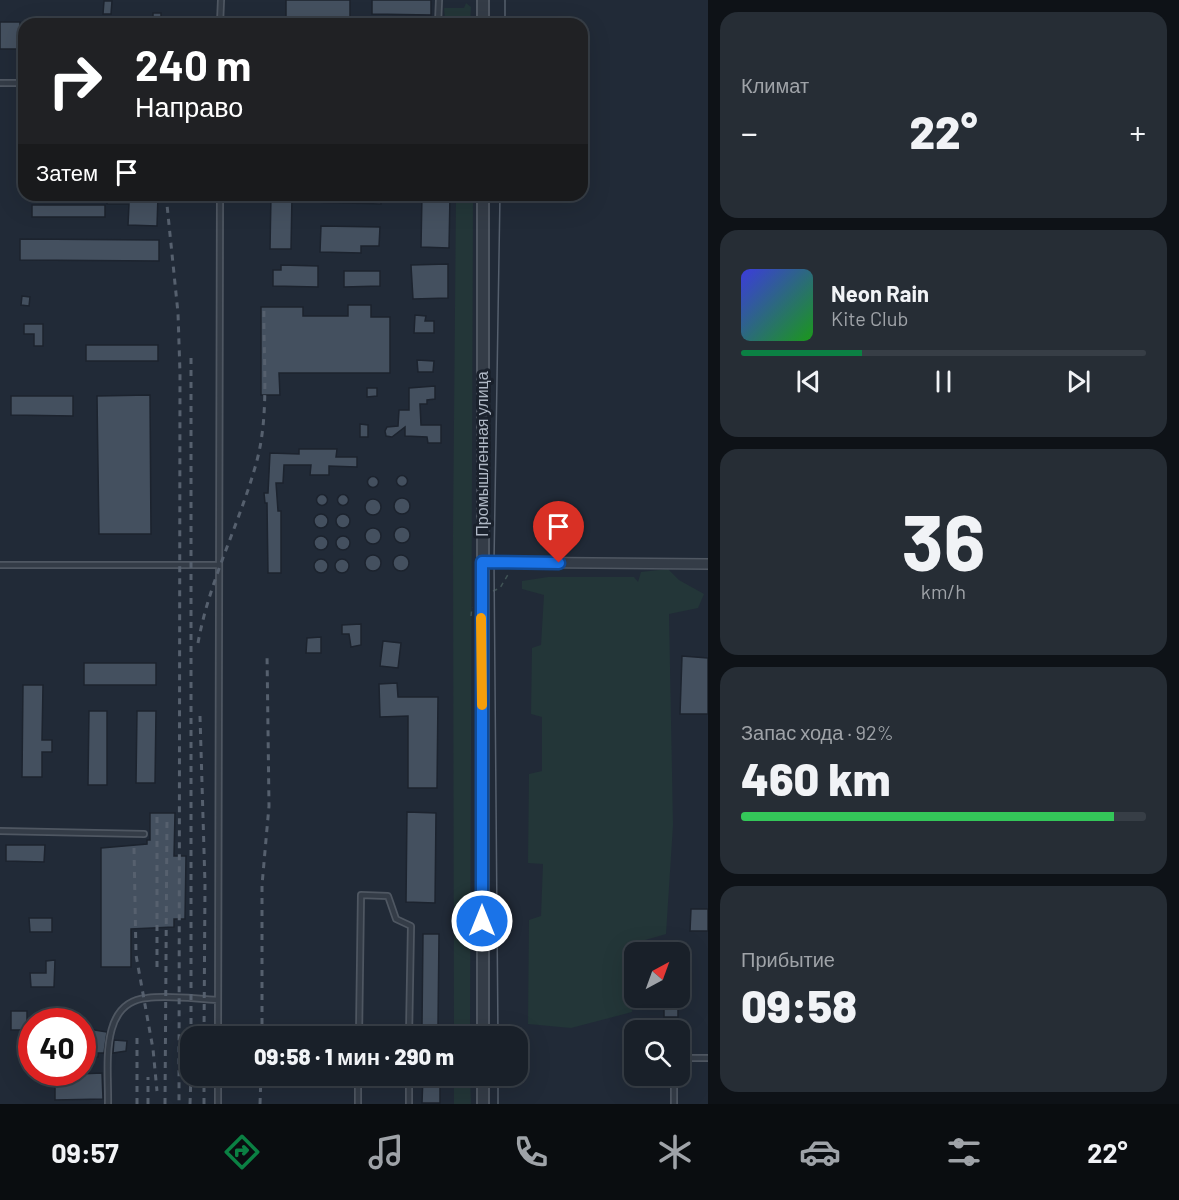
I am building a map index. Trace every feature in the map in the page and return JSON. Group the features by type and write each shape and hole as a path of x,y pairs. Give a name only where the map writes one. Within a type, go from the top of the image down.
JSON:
{"street":[{"path":"483,0 483,18"},
{"name":"Промышленная улица","path":"483,201 483,1026"},
{"path":"482,562 708,564"},
{"path":"483,1086 483,1104"}],"lane":[{"path":"220,18 221,0"},
{"path":"438,18 439,0"},
{"path":"0,82 18,82"},
{"path":"218,1026 220,201"},
{"path":"0,565 218,565"},
{"path":"0,831 144,834"},
{"path":"359,1026 360,895 388,896 396,919 411,926 409,1026"},
{"path":"108,1104 111,1033 114,1019 123,1008 149,998 218,1000"},
{"path":"690,1058 708,1058"},
{"path":"218,1086 218,1104"},
{"path":"358,1086 358,1104"},
{"path":"409,1086 409,1104"},
{"path":"674,1086 674,1104"}],"path":[{"path":"491,591 500,588 515,562"}],"shaded area":[{"path":"466,3 471,7 470,18 445,18 444,8 464,8"},
{"path":"456,201 473,201 470,1026 454,1026 453,535"},
{"path":"668,569 679,580 704,594 698,608 669,614 673,825 666,934 638,942 624,942 624,1008 632,1008 632,1012 571,1028 528,1024 529,920 541,916 543,864 528,863 529,774 542,771 542,717 531,714 532,648 541,645 544,595 522,589 522,581 548,577 634,577 638,582 641,572"},
{"path":"454,1086 470,1086 471,1104 454,1104"}],"building":[{"path":"286,0 350,0 350,18 286,18"},
{"path":"372,0 431,0 431,15 372,14"},
{"path":"104,1 112,1 111,14 103,14"},
{"path":"153,13 161,13 161,18 153,18"},
{"path":"0,22 18,22 18,49 0,49"},
{"path":"107,201 158,201 157,226 128,225 129,204 107,204"},
{"path":"271,201 292,201 291,249 270,249"},
{"path":"381,201 381,204 312,202"},
{"path":"422,201 450,201 449,248 421,247"},
{"path":"32,205 105,205 105,217 32,217"},
{"path":"321,226 380,227 379,246 361,246 361,253 320,252"},
{"path":"20,239 159,240 159,261 20,260"},
{"path":"448,264 448,298 413,299 411,265"},
{"path":"281,265 318,266 318,287 273,286 273,270 281,270"},
{"path":"344,271 380,271 380,286 344,287"},
{"path":"22,296 30,297 29,306 21,305"},
{"path":"348,305 371,305 371,317 390,317 390,373 279,373 280,395 261,395 261,307 303,307 303,316 348,316"},
{"path":"415,315 426,316 425,321 434,321 434,333 414,333"},
{"path":"24,324 43,324 43,346 34,346 34,334 24,334"},
{"path":"86,345 158,345 158,361 86,361"},
{"path":"417,360 434,361 433,372 418,372"},
{"path":"435,386 435,399 427,400 427,404 420,404 421,425 441,425 441,443 428,443 427,437 405,436 405,427 392,437 386,436 387,427 398,426 399,410 409,410 409,388"},
{"path":"367,388 377,388 377,396 367,397"},
{"path":"150,395 151,534 99,534 97,396"},
{"path":"11,396 73,396 73,416 11,415"},
{"path":"360,424 368,425 368,437 360,437"},
{"path":"299,449 337,449 336,457 357,457 357,467 329,466 329,475 310,475 311,465 284,465 283,483 276,483 278,511 281,511 281,573 268,573 267,503 265,503 264,493 268,493 270,453 299,454"},
{"path":"402,476 406,477 406,485 402,486 398,485 397,481 398,477"},
{"path":"373,477 377,478 377,486 373,487 369,486 368,482 369,478"},
{"path":"322,494 328,500 322,506 316,500"},
{"path":"343,494 349,500 343,506 337,500"},
{"path":"399,498 405,498 410,506 408,512 399,514 394,509 394,503"},
{"path":"370,499 376,499 381,507 379,513 370,515 365,510 365,504"},
{"path":"318,514 324,514 328,521 324,528 318,528 314,524 314,518"},
{"path":"340,514 346,514 350,521 346,528 340,528 336,524 336,518"},
{"path":"399,527 405,527 410,535 408,541 399,543 394,538 394,532"},
{"path":"370,528 376,528 381,536 379,542 370,544 365,539 365,533"},
{"path":"318,536 324,536 328,543 324,550 318,550 314,546 314,540"},
{"path":"340,536 346,536 350,543 346,550 340,550 336,546 336,540"},
{"path":"370,555 376,555 381,563 379,569 370,571 365,566 365,560"},
{"path":"398,555 404,555 409,563 407,569 398,571 393,566 393,560"},
{"path":"318,559 324,559 328,566 324,573 318,573 314,569 314,563"},
{"path":"339,559 345,559 349,566 345,573 339,573 335,569 335,563"},
{"path":"361,624 361,645 351,647 349,634 342,634 342,625"},
{"path":"321,637 321,653 306,653 307,638"},
{"path":"383,641 401,643 398,668 380,666"},
{"path":"682,656 708,658 708,714 680,714"},
{"path":"84,663 156,663 156,685 84,685"},
{"path":"397,683 398,697 438,697 437,788 408,788 408,716 380,717 379,684"},
{"path":"23,685 43,685 42,740 52,740 52,752 42,752 42,777 22,777"},
{"path":"89,711 107,711 107,785 88,785"},
{"path":"137,711 156,711 155,783 136,783"},
{"path":"407,812 436,813 435,903 406,902"},
{"path":"150,813 175,813 174,856 186,856 185,919 174,919 174,927 131,929 131,967 101,967 101,848 147,844 147,840 150,840"},
{"path":"6,845 45,845 44,862 6,861"},
{"path":"691,909 708,909 708,931 690,931"},
{"path":"29,918 52,918 52,932 30,932"},
{"path":"423,934 439,934 438,1026 422,1025"},
{"path":"55,960 54,987 31,987 30,973 46,973 46,961"},
{"path":"664,1008 678,1008 678,1017 664,1017"},
{"path":"11,1011 18,1011 18,1030 11,1030"},
{"path":"96,1030 107,1032 104,1053 98,1053 96,1057"},
{"path":"114,1040 127,1041 126,1051 113,1053"},
{"path":"96,1073 102,1073 103,1099 55,1100 55,1086 96,1086"},
{"path":"423,1086 440,1086 440,1103 422,1103"}],"tram line":[{"path":"505,0 505,18"},
{"path":"498,1026 494,562 500,201"},
{"path":"498,1086 498,1104"}],"railway":[{"path":"167,201 178,313 180,373 179,1104"},
{"path":"198,643 209,597 249,487 260,445 265,387 264,308"},
{"path":"191,353 191,1026"},
{"path":"262,1026 262,885 269,806 267,653"},
{"path":"200,716 205,884 204,1026"},
{"path":"157,817 157,969"},
{"path":"165,1104 167,817"},
{"path":"134,848 136,955 153,1049 157,1091"},
{"path":"137,1034 137,1104"},
{"path":"148,1077 148,1104"},
{"path":"190,1104 191,1086"},
{"path":"204,1086 204,1104"},
{"path":"260,1104 261,1086"}],"slow traffic":[{"path":"481,618 482,705"}],"route":[{"path":"482,921 482,562 559,563"}]}
